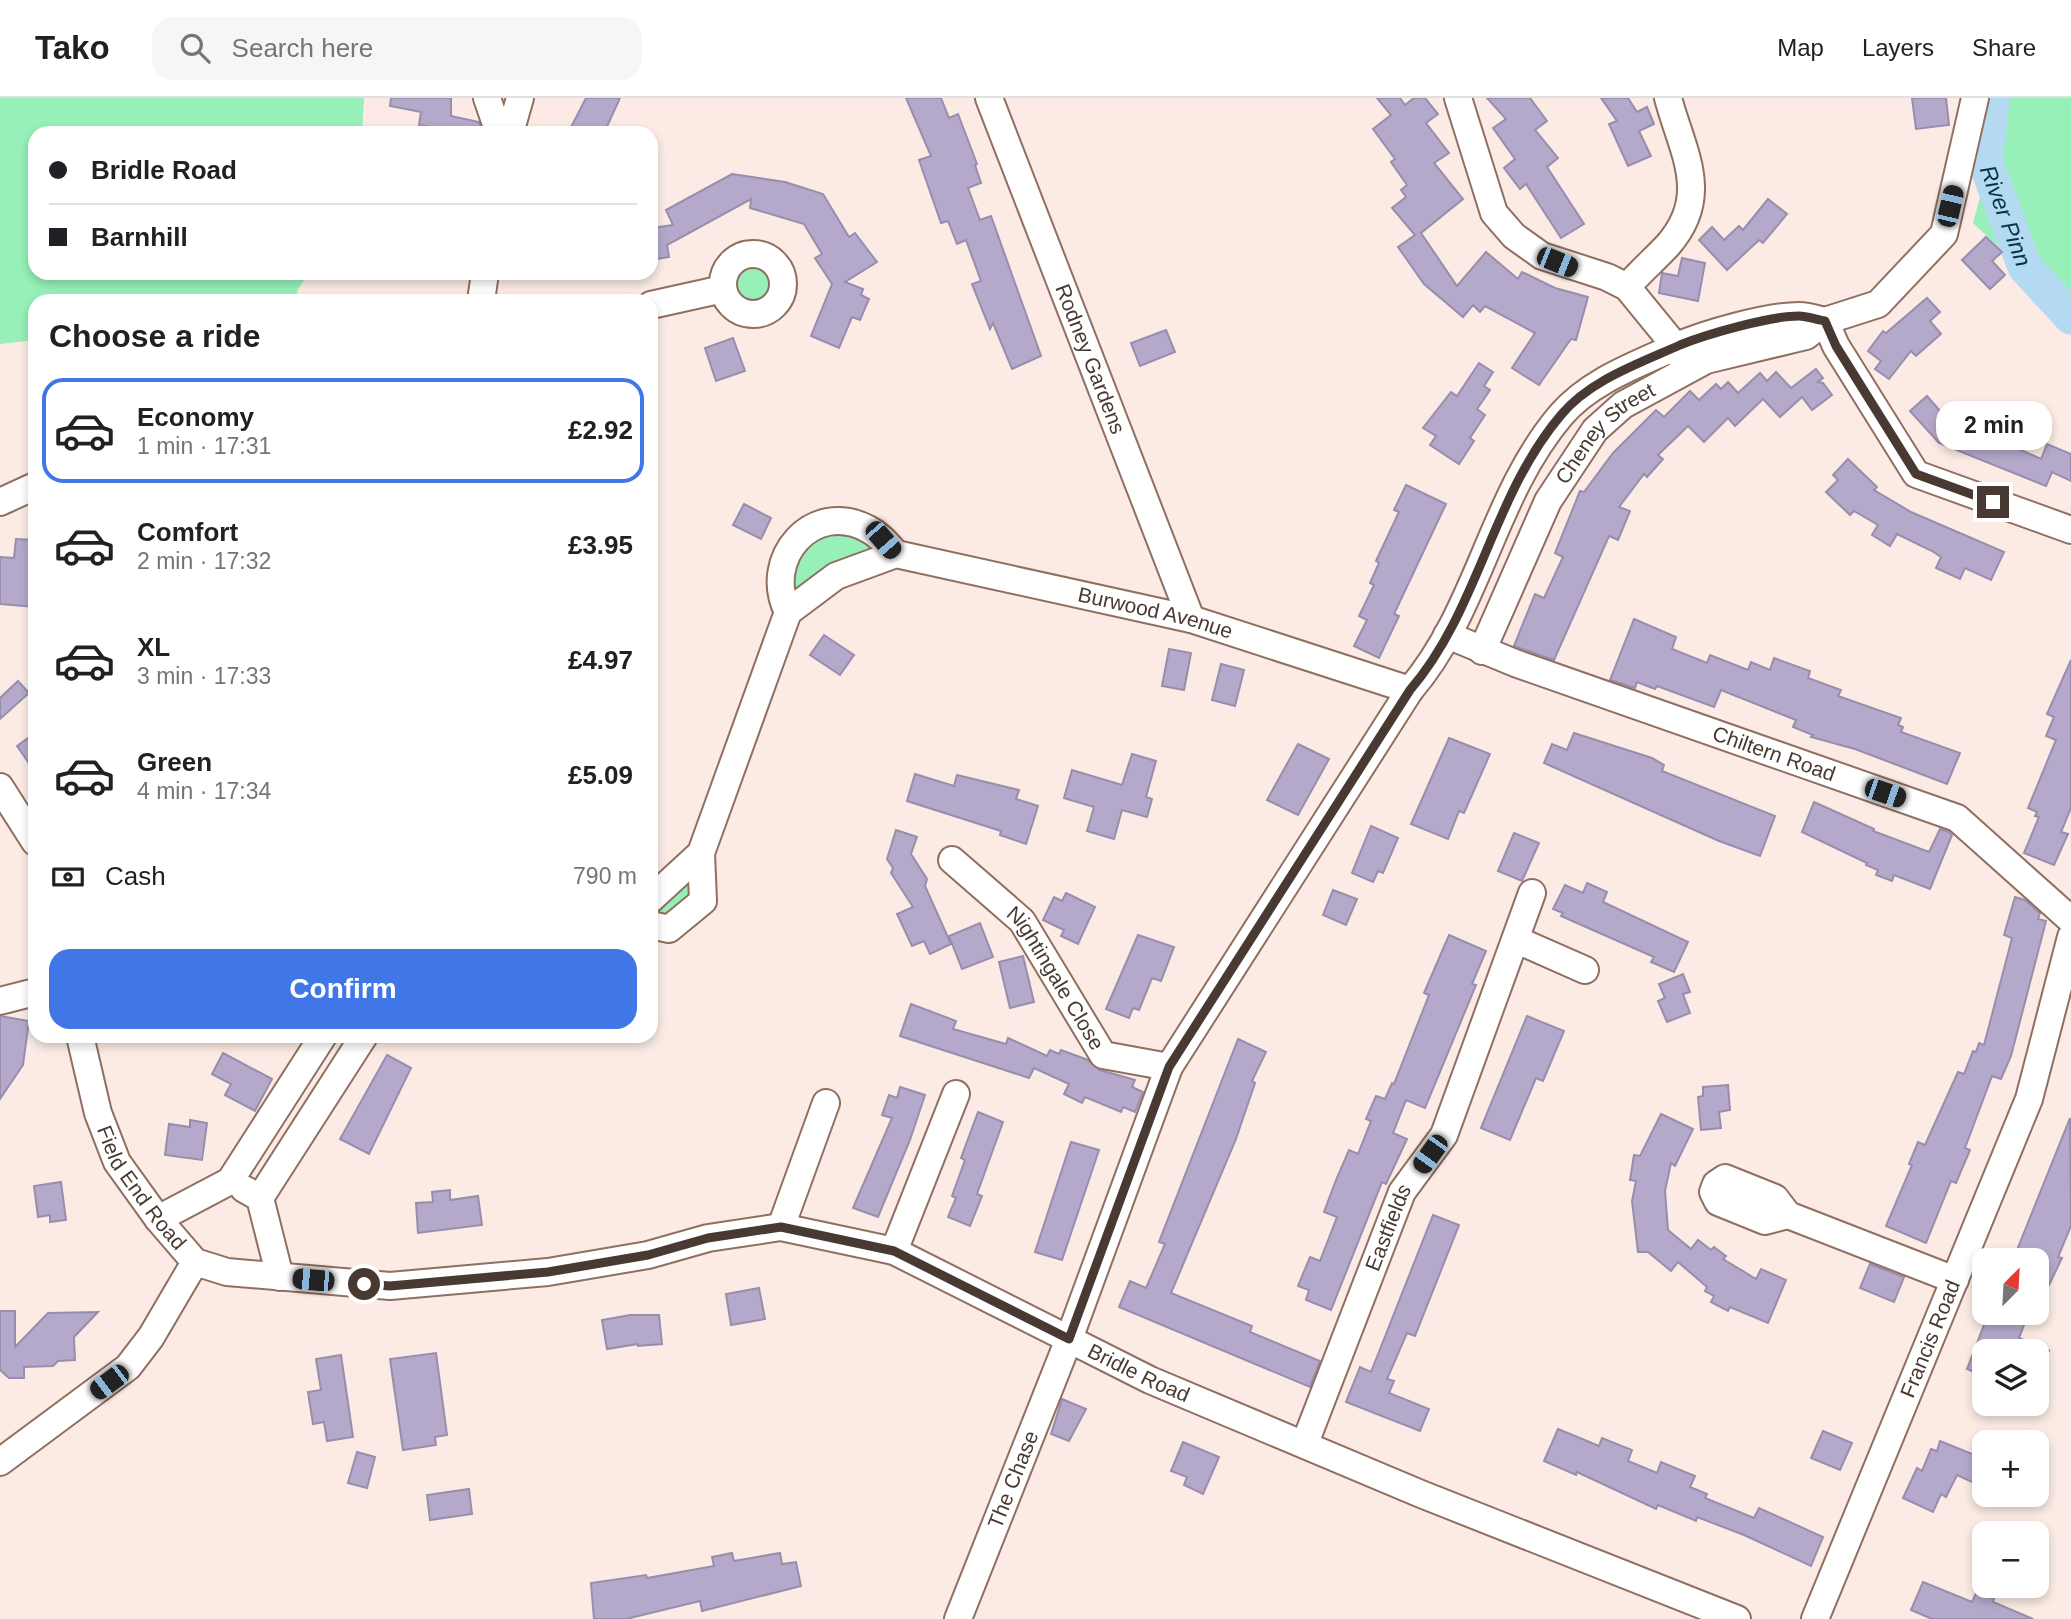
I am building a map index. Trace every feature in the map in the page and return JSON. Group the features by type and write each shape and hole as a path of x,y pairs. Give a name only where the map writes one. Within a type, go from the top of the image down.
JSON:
{"street":[{"path":"487,98 497,126"},
{"path":"512,126 520,98"},
{"name":"Rodney Gardens","path":"989,98 1191,619"},
{"path":"1458,98 1490,204 1514,236 1542,256 1607,277 1627,288 1681,358"},
{"path":"1627,288 1678,232 1691,199 1689,158 1668,98"},
{"name":"Cheney Street","path":"1069,1339 1169,1067 1410,690 1428,668 1447,635 1515,482 1562,414 1600,382 1681,358 1706,360 1806,336 1825,321 1878,304 1944,234 1975,98"},
{"path":"658,303 723,289"},
{"path":"1825,321 1836,346 1916,474 2071,530"},
{"name":"Cheney Street","path":"1482,651 1548,501 1594,430 1681,358"},
{"path":"0,502 28,489"},
{"name":"Burwood Avenue","path":"788,612 782,600 782,564 789,547 817,524 834,520 868,529 896,554"},
{"name":"Burwood Avenue","path":"658,893 701,853 788,612 836,576 862,564 896,554 1191,619 1410,690"},
{"name":"Chiltern Road","path":"1447,635 1482,651 1957,818 2071,920"},
{"path":"0,787 28,831"},
{"path":"658,927 669,929 703,901 701,853"},
{"name":"Nightingale Close","path":"952,860 1022,920 1103,1055 1169,1067"},
{"name":"Eastfields","path":"1305,1443 1402,1192 1444,1135 1517,940 1532,892"},
{"name":"Francis Road","path":"1815,1619 2029,1099 2071,937"},
{"path":"1517,940 1585,970"},
{"path":"0,1001 28,994"},
{"name":"Field End Road","path":"0,1462 128,1367 195,1262 158,1219 117,1162 98,1113 82,1043"},
{"path":"158,1219 230,1181 319,1043"},
{"path":"260,1198 360,1043"},
{"path":"894,1251 956,1094"},
{"path":"781,1227 826,1103"},
{"path":"230,1181 260,1198 280,1277"},
{"path":"1788,1215 1955,1280"},
{"name":"Bridle Road","path":"195,1262 227,1272 390,1286 548,1272 648,1255 708,1238 781,1227 894,1251 1150,1380 1421,1494 1737,1619"},
{"name":"The Chase","path":"958,1619 1069,1339"}],"green space":[{"path":"0,98 364,98 362,126 28,126 28,280 304,280 297,294 28,294 28,341 0,344"},
{"path":"2007,98 2071,98 2071,314 1973,223"},
{"path":"753,262 762,263 769,268 774,275 774,293 769,300 762,305 753,306 744,305 737,300 732,293 731,284 732,275 737,268 744,263"},
{"path":"837,527 871,541 872,548 802,591 791,591 793,564 799,548 812,538"},
{"path":"694,869 693,897 667,921 658,919 658,901"}],"building":[{"path":"391,98 451,98 451,116 479,122 480,126 419,125 421,112 390,106"},
{"path":"586,98 620,98 607,126 572,126"},
{"path":"906,98 941,98 949,118 958,114 977,164 975,165 981,183 968,188 980,220 991,216 1041,356 1012,369 993,323 990,329 972,284 981,281 966,240 957,244 948,221 941,223 919,160 931,156"},
{"path":"1377,98 1400,98 1405,105 1414,98 1425,98 1438,114 1426,123 1449,153 1434,163 1463,199 1421,233 1457,286 1486,252 1518,279 1522,272 1555,288 1588,297 1576,340 1571,339 1539,385 1512,368 1535,333 1485,306 1480,312 1473,305 1463,317 1424,284 1398,247 1415,235 1392,208 1406,197 1401,190 1407,185 1391,162 1395,159 1373,129 1391,115"},
{"path":"1487,98 1530,98 1547,121 1535,130 1558,158 1547,167 1584,224 1561,238 1526,184 1520,189 1504,168 1515,159 1493,128 1506,119"},
{"path":"1601,98 1628,98 1637,112 1647,107 1654,124 1639,131 1651,156 1628,166 1609,124 1617,121"},
{"path":"1912,98 1946,98 1949,125 1916,129"},
{"path":"732,174 785,182 823,194 849,237 855,233 877,262 845,282 863,289 861,295 869,299 860,320 852,317 839,348 811,336 832,284 815,258 822,254 804,224 750,208 751,199 667,245 669,257 658,259 658,227 673,225 666,210"},
{"path":"1768,199 1787,214 1763,243 1759,240 1727,270 1699,240 1712,227 1724,240 1739,226 1743,230"},
{"path":"1986,237 2002,252 1992,261 2005,275 1990,289 1962,260"},
{"path":"1682,258 1705,263 1698,301 1659,293 1662,273 1678,276"},
{"path":"1927,298 1940,312 1930,321 1941,334 1916,356 1911,351 1889,379 1875,369 1881,361 1868,351 1883,331 1886,333"},
{"path":"1166,330 1175,352 1140,366 1131,343"},
{"path":"733,338 745,371 716,381 705,348"},
{"path":"1479,363 1493,372 1484,386 1490,390 1477,409 1485,415 1470,438 1474,441 1459,464 1430,445 1436,436 1423,428 1451,392 1457,396"},
{"path":"1816,369 1823,378 1818,382 1823,383 1832,395 1812,410 1802,397 1780,417 1763,399 1735,426 1728,418 1704,442 1688,426 1658,455 1663,459 1647,477 1644,474 1619,507 1630,511 1618,540 1609,536 1554,660 1514,646 1535,594 1544,598 1563,557 1555,553 1580,491 1584,492 1613,453 1656,410 1664,417 1690,391 1699,400 1716,384 1721,389 1728,382 1738,393 1760,373 1767,381 1776,372 1791,388"},
{"path":"1927,396 1940,411 1965,422 1968,415 1985,423 1981,432 2041,459 2047,444 2071,454 2071,481 2052,472 2046,486 1939,443 1910,411"},
{"path":"1848,459 1877,487 1874,490 1911,512 2004,552 1991,580 1965,568 1960,579 1936,568 1941,557 1932,551 1897,534 1890,546 1872,535 1878,525 1854,511 1850,515 1826,492 1838,480 1833,475"},
{"path":"1406,485 1446,504 1394,614 1399,616 1379,658 1354,646 1367,620 1359,616 1374,585 1370,583 1379,563 1376,561 1399,512 1394,510"},
{"path":"744,504 771,518 761,539 733,525"},
{"path":"16,539 28,540 28,606 0,604 0,557 14,558"},
{"path":"1634,619 1676,637 1672,649 1707,663 1710,655 1748,670 1751,662 1770,670 1774,658 1810,671 1808,678 1841,690 1838,696 1901,718 1898,725 1903,727 1901,732 1960,753 1947,784 1855,749 1811,737 1813,735 1793,727 1796,720 1721,690 1714,707 1657,686 1655,689 1637,682 1635,688 1610,680"},
{"path":"824,635 854,655 840,675 810,655"},
{"path":"1169,649 1191,653 1184,690 1162,686"},
{"path":"2071,660 2071,808 2061,832 2068,834 2054,865 2024,853 2039,817 2035,816 2037,812 2028,808 2056,740 2046,736 2054,717 2047,714"},
{"path":"1221,664 1244,670 1235,706 1212,700"},
{"path":"18,681 28,692 0,719 0,698"},
{"path":"1574,733 1652,758 1664,765 1662,771 1775,816 1760,856 1719,841 1544,763 1552,744 1567,750"},
{"path":"28,738 28,762 17,746"},
{"path":"1449,738 1490,754 1464,813 1459,811 1448,839 1411,824"},
{"path":"1298,744 1329,759 1298,815 1267,800"},
{"path":"1132,754 1156,761 1146,797 1152,799 1147,817 1122,810 1114,839 1087,831 1094,807 1064,798 1072,770 1122,785"},
{"path":"915,774 954,786 957,775 1019,790 1016,799 1038,806 1026,844 1000,835 1001,831 907,801"},
{"path":"1814,802 1874,829 1873,831 1929,852 1940,829 1949,832 1952,835 1930,889 1894,875 1892,881 1876,875 1878,870 1866,865 1867,863 1802,832"},
{"path":"1371,826 1398,838 1383,873 1378,871 1373,882 1352,873"},
{"path":"896,830 917,837 911,854 927,879 925,886 951,944 930,954 924,941 912,946 897,914 913,907 891,873 893,868 887,859"},
{"path":"1514,833 1539,843 1522,881 1498,871"},
{"path":"1587,883 1607,892 1603,902 1688,942 1674,972 1651,962 1654,957 1561,916 1563,913 1553,909 1565,885 1583,893"},
{"path":"1333,890 1357,899 1346,925 1323,915"},
{"path":"1066,893 1095,907 1078,944 1061,936 1064,930 1043,920 1054,897 1062,901"},
{"path":"2015,897 2025,900 2040,913 2038,919 2046,921 2011,1056 2001,1079 1992,1076 1965,1148 1970,1150 1956,1183 1951,1181 1926,1243 1886,1226 1912,1165 1909,1164 1918,1142 1925,1145 1958,1072 1964,1074 1973,1051 1976,1052 1979,1043 1984,1045 2012,938 2004,935"},
{"path":"980,923 993,957 962,969 949,936"},
{"path":"1138,935 1174,947 1161,981 1152,978 1139,1010 1133,1008 1129,1018 1106,1009"},
{"path":"1449,935 1486,951 1472,984 1476,985 1425,1108 1406,1100 1393,1133 1407,1139 1386,1184 1382,1182 1331,1310 1306,1300 1309,1290 1298,1286 1310,1257 1320,1261 1337,1217 1324,1212 1336,1180 1349,1150 1358,1154 1371,1121 1366,1119 1376,1096 1385,1099 1392,1083 1394,1084 1429,995 1424,993"},
{"path":"1023,956 1034,1002 1010,1008 999,962"},
{"path":"1683,974 1690,992 1683,994 1690,1013 1667,1022 1658,1001 1665,998 1659,984"},
{"path":"911,1004 956,1021 953,1029 1006,1044 1008,1038 1047,1056 1050,1050 1059,1054 1061,1050 1088,1060 1100,1070 1135,1080 1132,1087 1143,1092 1135,1112 1123,1107 1121,1112 1085,1097 1082,1103 1064,1094 1069,1084 1034,1068 1029,1078 900,1036"},
{"path":"0,1016 28,1021 23,1065 0,1099"},
{"path":"1527,1016 1564,1031 1543,1081 1536,1078 1510,1140 1481,1128"},
{"path":"1238,1039 1266,1052 1252,1081 1255,1083 1236,1139 1171,1293 1252,1326 1250,1332 1320,1361 1310,1387 1119,1307 1130,1281 1146,1288 1165,1244 1159,1242"},
{"path":"223,1053 272,1079 255,1111 225,1095 231,1084 212,1074"},
{"path":"387,1055 411,1068 369,1154 340,1139"},
{"path":"1728,1085 1730,1110 1719,1112 1721,1128 1701,1130 1698,1097 1703,1096 1703,1087"},
{"path":"900,1087 925,1095 910,1140 878,1217 853,1208 892,1118 882,1115 889,1095 897,1098"},
{"path":"978,1112 1003,1122 977,1194 982,1196 970,1226 948,1217 956,1198 952,1196 965,1160 961,1158"},
{"path":"1661,1114 1693,1129 1675,1166 1671,1163 1665,1191 1668,1230 1691,1249 1698,1240 1711,1250 1714,1247 1726,1256 1723,1259 1756,1279 1761,1269 1786,1280 1768,1323 1730,1307 1728,1311 1711,1302 1714,1296 1705,1291 1707,1287 1678,1262 1671,1271 1648,1252 1638,1252 1632,1201 1636,1181 1630,1180 1634,1155 1640,1156"},
{"path":"2070,1118 2071,1226 2058,1257 2062,1258 2049,1285 2049,1248 2018,1248"},
{"path":"190,1120 207,1123 202,1160 165,1155 169,1124 190,1127"},
{"path":"1071,1142 1099,1150 1062,1260 1035,1252"},
{"path":"61,1182 66,1220 50,1222 50,1215 38,1217 34,1186"},
{"path":"450,1190 450,1200 478,1196 482,1225 418,1233 416,1203 433,1202 432,1192"},
{"path":"1433,1215 1459,1225 1415,1336 1407,1333 1387,1379 1394,1381 1389,1393 1429,1409 1420,1431 1346,1402 1360,1367 1371,1372"},
{"path":"1870,1264 1904,1277 1894,1302 1860,1288"},
{"path":"759,1288 765,1319 731,1325 726,1294"},
{"path":"0,1311 15,1311 15,1347 48,1313 98,1312 74,1337 75,1360 58,1361 53,1366 24,1367 24,1378 9,1378 0,1370"},
{"path":"630,1315 659,1315 662,1344 638,1344 607,1349 602,1320"},
{"path":"1984,1325 2024,1325 2019,1338 2021,1339 1979,1339"},
{"path":"436,1353 447,1435 435,1437 436,1445 403,1450 390,1359"},
{"path":"341,1355 353,1437 327,1441 324,1422 313,1424 308,1392 321,1390 316,1359"},
{"path":"1972,1356 1972,1371 1967,1369"},
{"path":"1062,1399 1086,1409 1069,1441 1051,1434"},
{"path":"1558,1429 1599,1446 1602,1438 1632,1450 1628,1461 1657,1473 1661,1462 1695,1476 1690,1487 1707,1494 1705,1498 1754,1518 1759,1508 1823,1537 1811,1566 1744,1535 1697,1517 1696,1521 1658,1505 1656,1509 1577,1472 1576,1475 1544,1461"},
{"path":"1823,1431 1852,1443 1840,1470 1811,1458"},
{"path":"1940,1441 1972,1454 1972,1482 1957,1475 1946,1497 1941,1494 1933,1512 1903,1498 1917,1468 1922,1471 1931,1449 1937,1451"},
{"path":"1183,1442 1219,1457 1203,1494 1184,1485 1187,1477 1171,1471"},
{"path":"357,1452 375,1457 367,1488 348,1483"},
{"path":"469,1489 472,1514 430,1520 427,1495"},
{"path":"732,1553 734,1561 780,1553 782,1564 796,1562 801,1586 702,1611 700,1601 626,1619 594,1619 591,1583 646,1575 647,1578 714,1566 712,1557"},
{"path":"1923,1582 1972,1602 1974,1598 1992,1598 1993,1602 2033,1619 1932,1619 1911,1610"}],"waterway":[{"name":"River Pinn","path":"1993,98 1985,161 2025,267 2071,317"}],"route":[{"path":"364,1284 390,1286 548,1272 648,1255 708,1238 781,1227 894,1251 1069,1339 1169,1067 1410,690 1428,668 1447,635 1515,482 1562,414 1600,382 1704,334 1799,316 1825,321 1836,346 1916,474 1993,502"}]}
